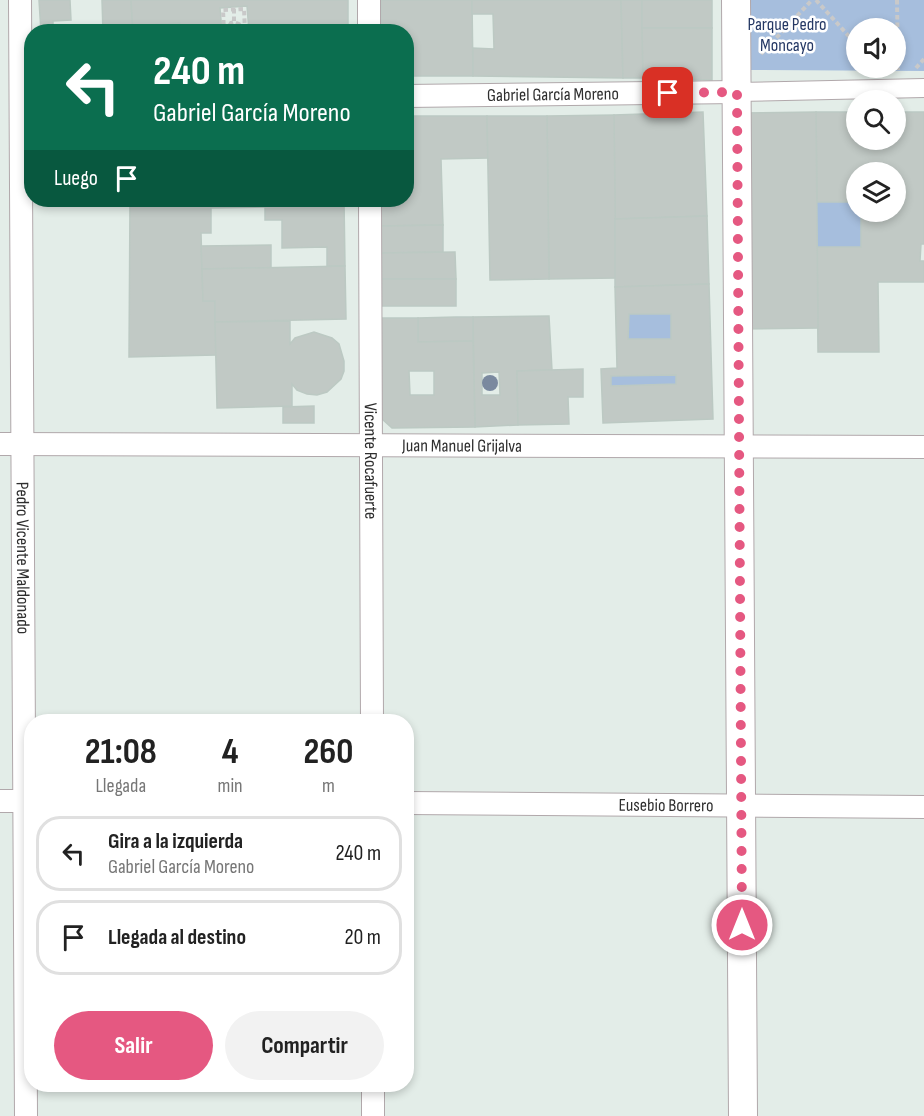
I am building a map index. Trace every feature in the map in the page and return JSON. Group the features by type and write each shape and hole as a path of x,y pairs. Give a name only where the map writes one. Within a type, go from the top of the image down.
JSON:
{"street":[{"name":"Pedro Vicente Maldonado","path":"20,0 11,445 24,717"},
{"path":"369,0 369,24"},
{"path":"736,0 743,1116"},
{"path":"737,92 924,88"},
{"name":"Gabriel García Moreno","path":"414,96 737,92"},
{"name":"Vicente Rocafuerte","path":"370,207 372,714"},
{"name":"Juan Manuel Grijalva","path":"11,445 924,447"},
{"path":"0,801 24,801"},
{"name":"Eusebio Borrero","path":"414,803 924,807"},
{"name":"Pedro Vicente Maldonado","path":"26,1092 26,1116"},
{"path":"373,1092 373,1116"}],"path":[{"path":"737,92 746,70 814,0 846,34"},
{"path":"897,0 898,88"},
{"path":"234,9 234,21"},
{"path":"226,24 223,10 244,9 242,24"},
{"path":"234,21 239,24"},
{"path":"229,24 234,21"}],"green space":[{"name":"Parque Pedro Moncayo","path":"746,0 924,0 924,71 906,71 906,18 846,18 846,71 746,70"},
{"path":"817,202 846,202 846,222 861,222 861,247 817,247"},
{"path":"629,314 671,314 671,339 628,339"},
{"path":"676,375 676,384 611,386 611,376"}],"building":[{"path":"39,0 70,0 71,20 40,24"},
{"path":"102,0 131,0 132,24 103,24"},
{"path":"131,0 348,0 348,24 248,24 247,6 220,8 221,24 132,24"},
{"path":"381,0 472,0 473,76 414,76 414,24 381,24"},
{"path":"472,0 621,0 623,78 473,76 473,48 494,49 493,14 472,14"},
{"path":"621,0 642,0 643,78 623,78"},
{"path":"642,0 712,0 712,28 642,28"},
{"path":"642,28 712,28 712,80 643,78"},
{"path":"703,112 707,216 615,219 614,115"},
{"path":"816,112 846,112 846,150 906,150 906,112 924,112 924,244 921,244 920,261 924,261 924,282 878,282 879,352 818,352 817,247 861,247 861,222 906,222 906,162 846,162 846,202 817,202"},
{"path":"816,112 818,328 739,329 738,113"},
{"path":"614,115 616,278 549,279 547,116"},
{"path":"414,116 487,116 488,158 441,159 443,225 380,226 380,207 414,207"},
{"path":"487,116 547,116 549,279 490,280"},
{"path":"130,207 211,207 211,233 201,233 203,301 215,301 216,355 129,357"},
{"path":"211,207 265,207 211,208"},
{"path":"265,207 344,207 345,266 327,266 327,247 282,248 282,220 265,220"},
{"path":"707,216 709,284 615,287 615,219"},
{"path":"443,225 443,252 380,253 380,226"},
{"path":"271,245 271,268 202,269 201,246"},
{"path":"455,252 456,279 380,279 380,253"},
{"path":"345,266 346,319 215,322 215,301 203,301 202,269"},
{"path":"380,279 456,279 456,306 380,306"},
{"path":"709,284 713,419 603,423 601,369 617,368 615,287","holes":["629,314 671,314 671,339 628,339","676,375 676,384 611,386 611,376"]},
{"path":"549,316 552,370 517,371 518,425 475,427 473,317","holes":["499,372 500,395 482,395 482,373"]},
{"path":"473,317 473,341 418,342 418,318"},
{"path":"380,318 418,318 418,342 473,341 475,427 392,428 382,419","holes":["409,371 434,371 434,395 410,395"]},
{"path":"290,321 290,344 295,338 314,332 332,338 339,344 344,361 341,379 327,392 317,395 297,390 292,384 292,406 217,408 215,322"},
{"path":"583,369 583,397 568,397 569,424 518,425 517,371"},
{"path":"314,406 314,423 283,423 283,407"}],"route":[{"path":"668,93 737,92 742,925"}]}
